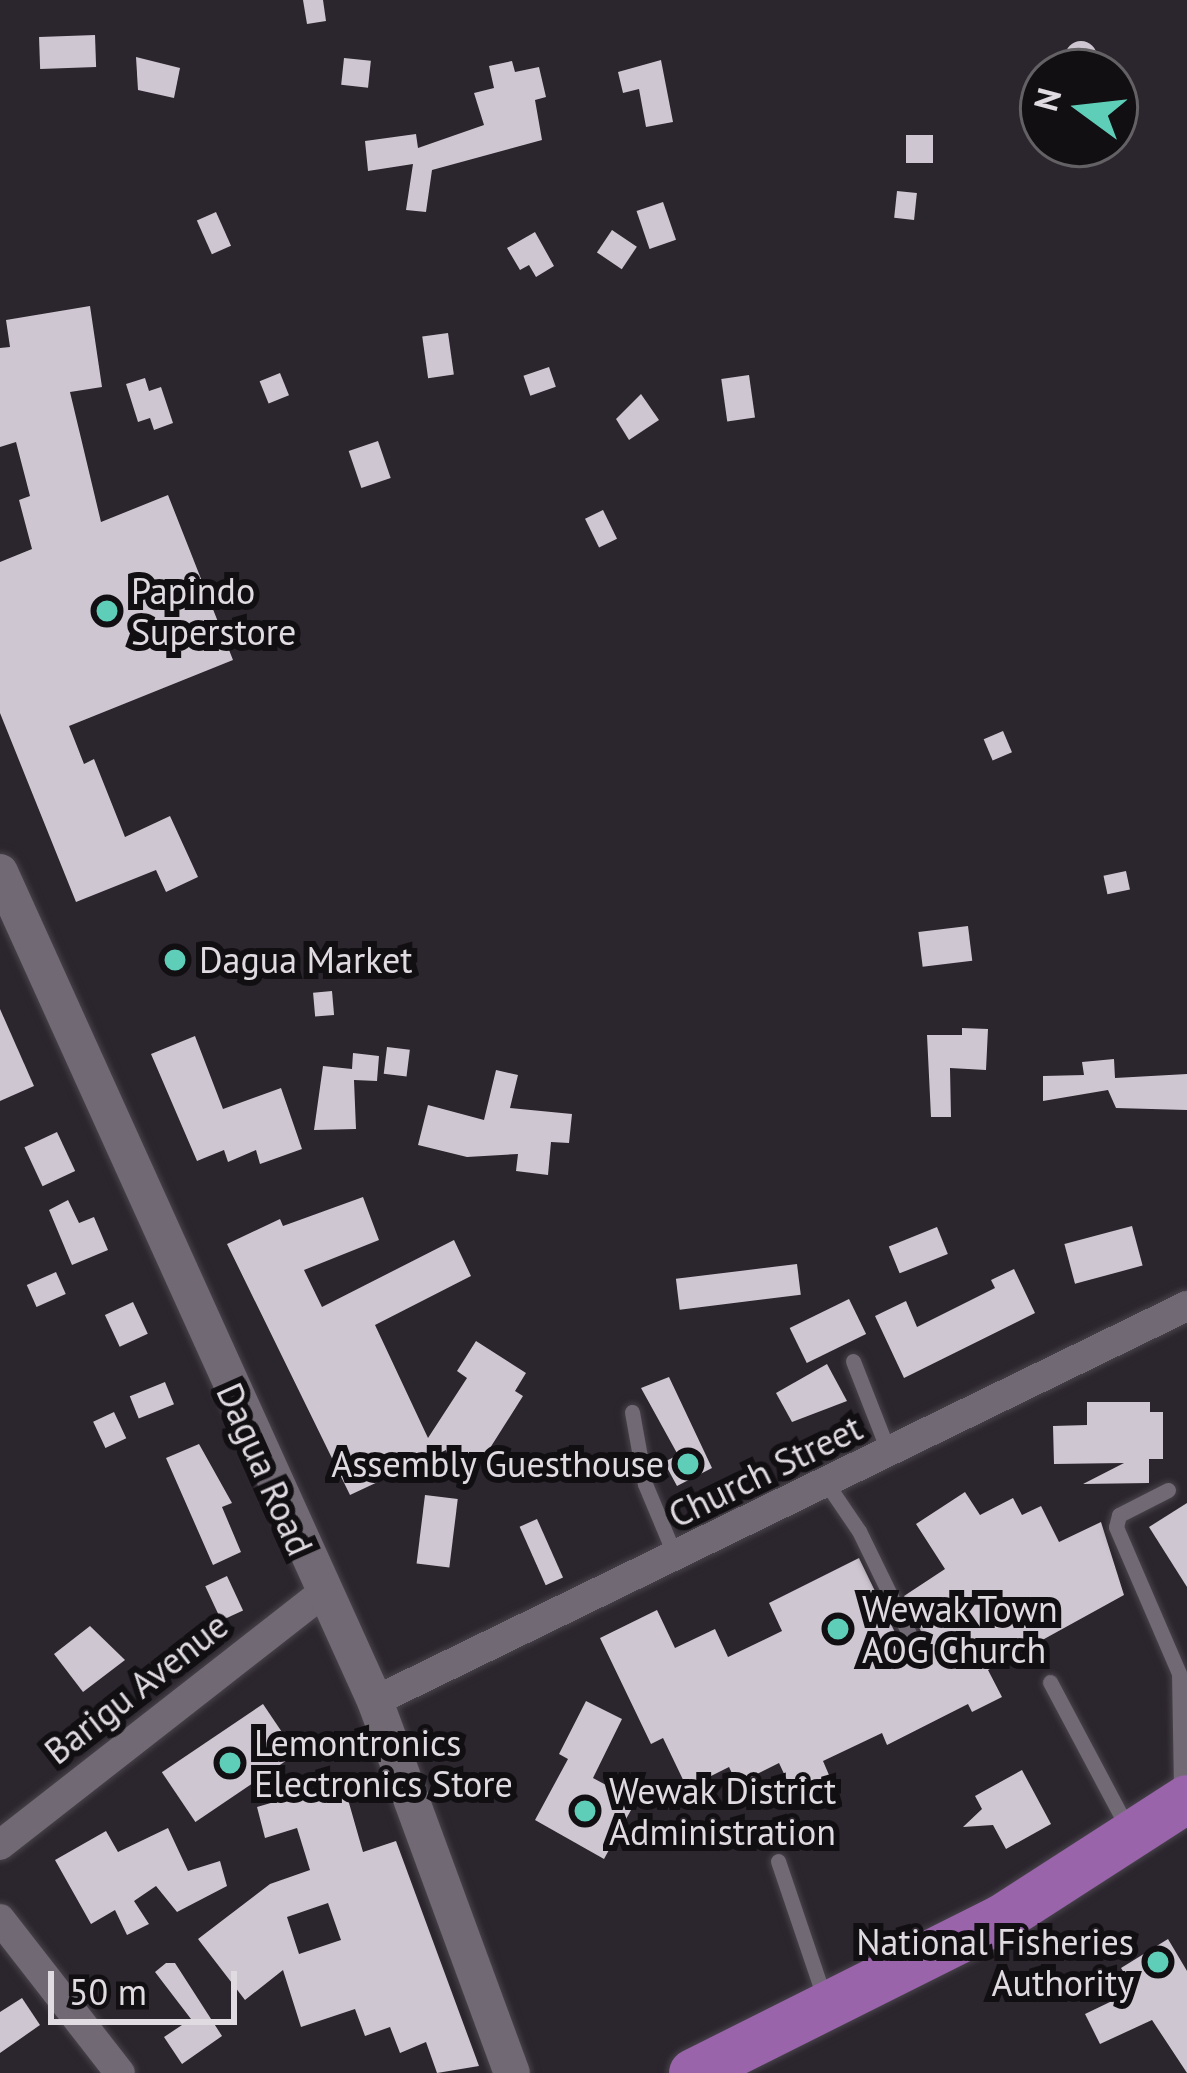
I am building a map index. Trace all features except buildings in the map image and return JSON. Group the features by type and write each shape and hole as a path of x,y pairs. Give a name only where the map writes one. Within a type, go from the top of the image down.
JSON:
{"main road":[{"path":"693,2073 1001,1919 1184,1801"}],"street":[{"name":"Dagua Road","path":"0,872 321,1594 375,1701 512,2073"},
{"name":"Church Street","path":"375,1701 1187,1306"},
{"name":"Barigu Avenue","path":"0,1845 321,1594"},
{"path":"0,1919 120,2073"}],"lane":[{"path":"853,1361 889,1453"},
{"path":"632,1412 645,1484 676,1558"},
{"path":"827,1484 860,1531 916,1648"},
{"path":"1168,1490 1119,1515 1116,1527 1179,1673 1184,1801"},
{"path":"1050,1682 1131,1835"},
{"path":"778,1861 827,2006"}],"place":[{"name":"Papindo Superstore","path":"107,611"},
{"name":"Dagua Market","path":"175,960"},
{"name":"Assembly Guesthouse","path":"688,1464"},
{"name":"Wewak Town AOG Church","path":"838,1629"},
{"name":"Lemontronics Electronics Store","path":"230,1763"},
{"name":"Wewak District Administration","path":"585,1811"},
{"name":"National Fisheries Authority","path":"1158,1962"}]}
